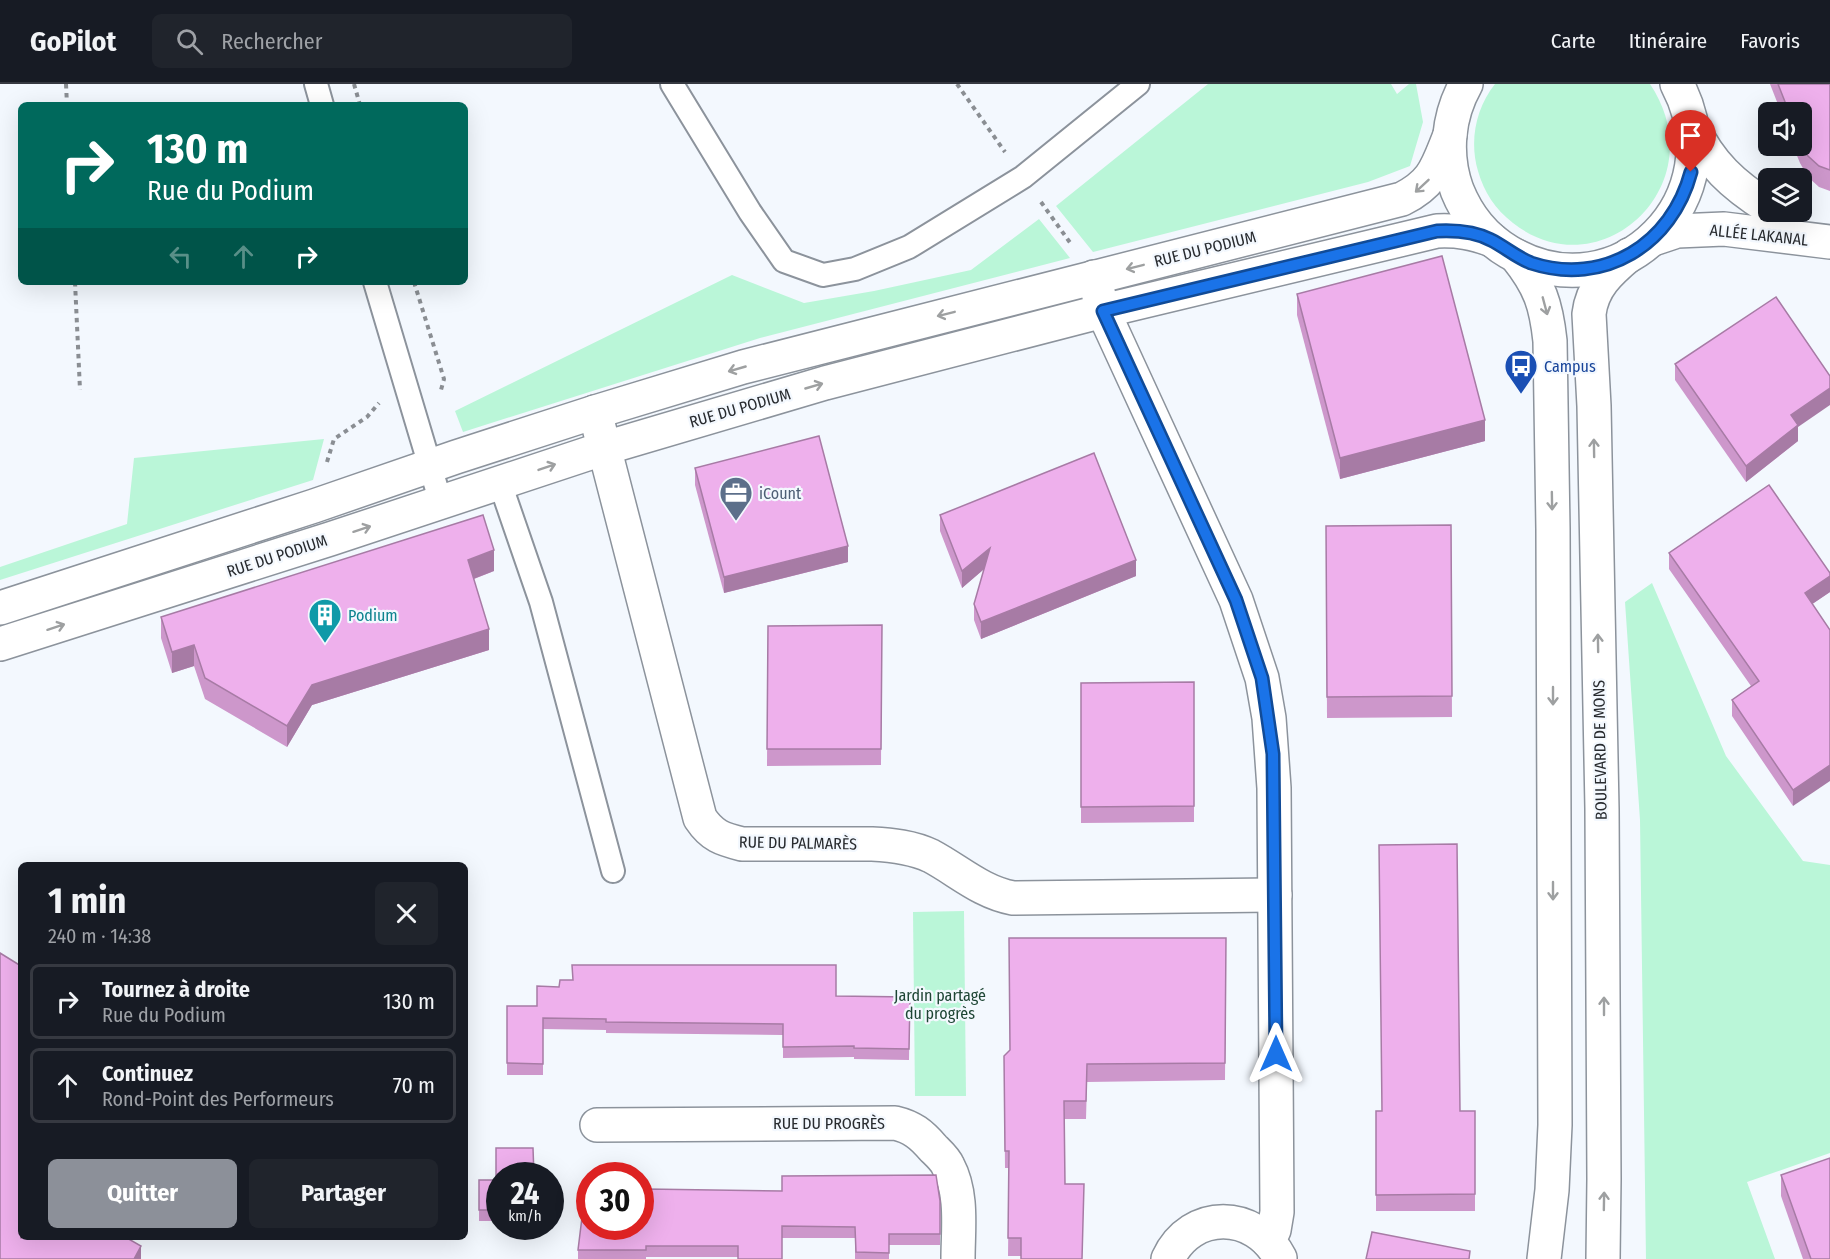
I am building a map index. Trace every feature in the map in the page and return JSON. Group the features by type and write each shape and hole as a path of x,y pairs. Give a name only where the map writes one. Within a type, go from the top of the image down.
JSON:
{"street":[{"path":"1677,84 1689,110 1692,126"},
{"path":"1456,102 1450,164 1458,193 1472,218 1533,277 1547,313 1550,341 1555,1125 1552,1190 1544,1259"},
{"name":"RUE DU PODIUM","path":"0,608 595,412 743,367 1402,199 1419,190 1431,177 1456,102"},
{"name":"ALLÉE LAKANAL","path":"1692,126 1703,148 1715,164 1741,189 1758,200"},
{"name":"BOULEVARD DE MONS","path":"1603,1259 1602,809 1594,406 1589,314 1590,304 1598,286 1610,271 1641,247 1673,215 1687,187 1694,157 1692,126"},
{"name":"ALLÉE LAKANAL","path":"1799,222 1830,237"},
{"name":"ALLÉE LAKANAL","path":"1504,248 1544,266 1573,269 1601,266 1677,231 1724,229 1830,242"},
{"name":"RUE DU PODIUM","path":"0,644 605,448 825,383 1103,311 1437,231 1470,232 1504,248"},
{"path":"1094,277 1103,311 1236,600 1262,678 1273,754 1277,1212 1274,1250"},
{"name":"RUE DU PALMARÈS","path":"595,412 700,818 709,831 724,839 742,844 872,844 913,849 931,856 985,890 1014,898 1275,895"},
{"name":"RUE DU PROGRÈS","path":"597,1125 895,1123 908,1126 920,1133 947,1163 954,1179 958,1195 958,1259"},
{"path":"1168,1259 1184,1236 1212,1222 1243,1224 1261,1234 1274,1250"}],"lane":[{"path":"316,84 321,102"},
{"path":"672,84 750,212 784,261 823,275 855,269 909,247 1023,177 1138,84"},
{"path":"376,285 441,502"},
{"path":"500,483 541,602 613,871"}],"path":[{"path":"66,84 67,102"},
{"path":"354,84 359,102"},
{"path":"75,285 80,390"},
{"path":"388,326 424,315"},
{"path":"314,506 334,439 367,417 379,402 376,393"}],"green space":[{"path":"1208,84 1391,84 1397,94 1409,84 1416,84 1423,122 1410,166 1368,182 1093,252 1056,206"},
{"path":"1495,84 1650,84 1667,122 1669,158 1659,190 1640,217 1613,236 1581,244 1547,241 1507,218 1491,200 1483,186 1475,160 1476,125 1488,93"},
{"path":"1039,219 1070,258 760,338 463,432 455,411 732,275 804,303 874,291 971,270"},
{"path":"324,439 313,480 0,580 0,567 127,524 134,458"},
{"path":"1652,583 1726,756 1803,861 1830,865 1830,1153 1747,1182 1775,1259 1646,1259 1640,820 1625,602"},
{"name":"Jardin partagé du progrès","path":"964,911 966,1096 915,1096 913,912"}],"building":[{"path":"1778,84 1830,84 1830,170 1819,166 1808,156 1812,156 1812,102 1785,102"},
{"path":"1442,256 1485,420 1340,458 1297,294"},
{"path":"1776,297 1830,376 1830,388 1791,415 1798,425 1746,466 1675,364"},
{"path":"819,436 848,546 724,577 695,468"},
{"path":"1094,453 1136,560 981,622 974,604 990,548 962,571 940,515"},
{"path":"1769,485 1830,573 1830,576 1805,593 1830,630 1830,765 1793,790 1732,700 1759,681 1669,553"},
{"name":"Podium","path":"483,515 494,550 468,560 489,629 312,685 287,726 205,678 194,645 172,652 161,617"},
{"path":"1451,525 1452,696 1327,697 1326,526"},
{"path":"882,625 881,749 767,749 768,626"},
{"path":"1194,682 1194,806 1081,807 1081,683"},
{"path":"1457,844 1460,1111 1475,1111 1475,1194 1376,1195 1376,1111 1382,1111 1379,845"},
{"path":"1009,938 1226,938 1225,1063 1087,1064 1086,1101 1064,1101 1065,1184 1084,1184 1082,1259 1021,1259 1021,1238 1008,1238 1009,1151 1005,1151 1004,1056 1010,1050"},
{"path":"0,953 18,964 18,1240 130,1240 141,1246 134,1259 0,1259"},
{"path":"572,965 836,965 836,996 910,997 909,1049 854,1048 854,1046 783,1047 783,1024 606,1022 606,1019 543,1018 543,1064 507,1063 507,1006 537,1006 537,986 559,987 560,980 573,980"},
{"path":"496,1148 533,1148 534,1162 496,1162"},
{"path":"1830,1158 1830,1259 1811,1259 1781,1175"},
{"path":"936,1175 940,1201 940,1234 889,1234 889,1253 856,1252 855,1227 782,1226 782,1259 738,1259 738,1246 646,1246 646,1250 578,1250 579,1240 654,1240 654,1189 782,1191 782,1176"},
{"path":"479,1180 486,1180 486,1210 479,1210"},
{"path":"1372,1232 1470,1251 1469,1259 1366,1259"}],"place":[{"name":"Campus","path":"1521,395"},
{"name":"iCount","path":"736,522"},
{"name":"Podium","path":"325,644"}],"route":[{"path":"1276,1054 1273,754 1262,678 1236,600 1103,311 1437,231 1470,232 1492,240 1516,256 1530,262 1558,269 1601,266 1641,248 1664,228 1681,202 1691,172"}]}
